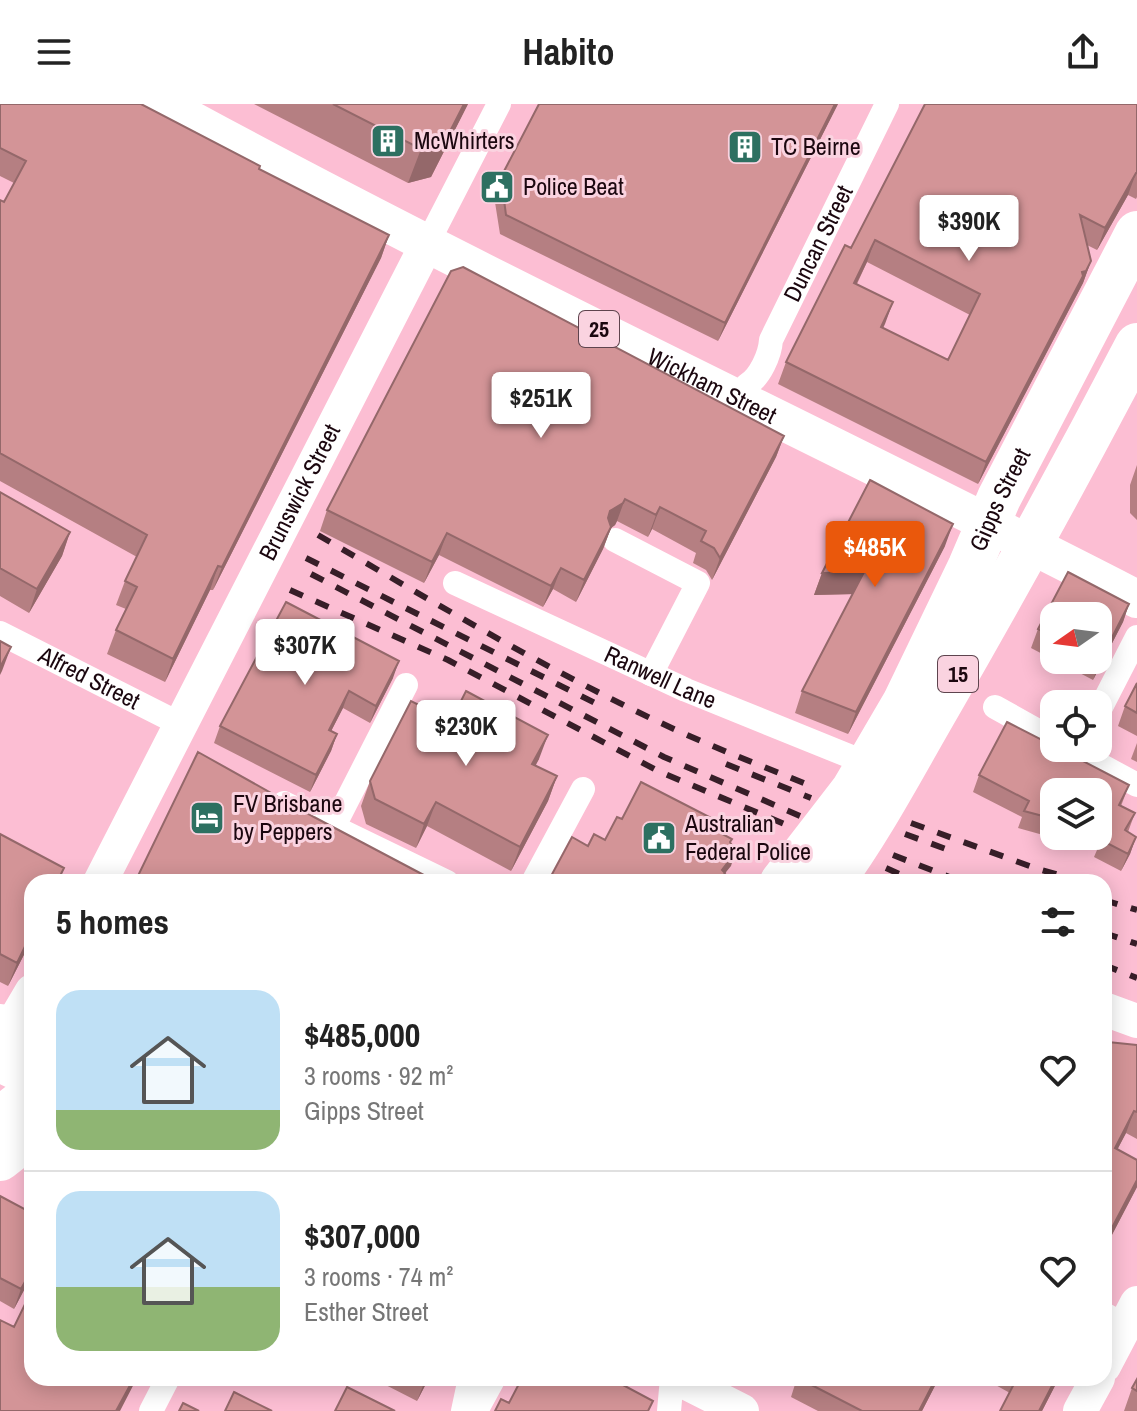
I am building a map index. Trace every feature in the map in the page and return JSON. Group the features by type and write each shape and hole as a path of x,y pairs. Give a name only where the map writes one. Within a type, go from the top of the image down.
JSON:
{"highway":[{"name":"Gipps Street","path":"803,874 830,864 988,522 1137,233"},
{"name":"Gipps Street","path":"868,785 1030,544 1137,345"},
{"path":"8,1040 24,1063"},
{"path":"15,1136 24,1114"}],"main road":[{"name":"Wickham Street","path":"162,104 427,244 743,392 1137,599"}],"street":[{"name":"Brunswick Street","path":"105,874 179,743 249,594 499,104"},
{"name":"Duncan Street","path":"743,392 755,379 770,349 771,340 887,104"},
{"path":"615,540 698,583 651,674"},
{"name":"Ranwell Lane","path":"455,583 651,674 868,785"},
{"name":"Alfred Street","path":"0,633 179,743"},
{"path":"1110,690 1137,637"},
{"path":"334,826 406,685"},
{"path":"995,707 1040,732"},
{"path":"1097,762 1137,785"},
{"path":"537,874 583,789"},
{"path":"267,795 431,874"},
{"path":"8,1040 24,1007"},
{"path":"1112,1012 1137,1021"},
{"path":"1112,1343 1122,1314"},
{"path":"151,1411 164,1386"},
{"path":"463,1411 468,1386"},
{"path":"476,1411 490,1386"},
{"path":"669,1411 674,1386"},
{"path":"691,1386 742,1411"},
{"path":"1080,1411 1094,1386"}],"building":[{"path":"0,104 141,104 389,235 173,659 116,630 137,587 125,581 147,535 0,453 0,200 4,202 26,161 0,148"},
{"path":"333,104 464,104 444,143 421,149"},
{"path":"539,104 835,104 725,323 506,215 501,177"},
{"path":"925,104 1137,104 1137,173 1105,228 1080,215 1091,261 1086,271 1082,272 1083,276 986,462 786,362 845,245 851,248","holes":["875,240 980,294 948,360 881,327 893,302 854,283"]},
{"path":"463,267 784,436 720,558 714,548 701,541 706,531 660,507 656,515 625,499 610,511 608,518 611,527 584,580 561,568 551,586 447,533 432,562 327,510 451,271"},
{"path":"870,480 953,524 856,712 802,691 864,572 822,573"},
{"path":"0,492 70,532 37,589 0,568"},
{"path":"1068,572 1129,604 1112,637 1112,602 1052,602"},
{"path":"286,602 399,661 376,706 349,691 329,730 337,734 316,775 220,726"},
{"path":"0,641 11,647 0,667"},
{"path":"1137,683 1137,713 1125,706"},
{"path":"466,691 548,735 532,764 557,776 520,847 436,802 424,824 375,799 370,781 411,701 451,721"},
{"path":"1007,722 1040,739 1040,762 1085,762 1129,785 1119,805 1135,813 1125,830 1136,837 1128,854 1112,846 1112,778 1040,778 1040,815 1024,811 1029,801 979,775"},
{"path":"198,752 422,874 139,874"},
{"name":"Australian Federal Police","path":"641,782 717,821 713,829 732,839 730,842 735,853 722,870 724,874 552,874 572,837 588,846 594,834 605,840 617,817 622,819"},
{"path":"0,834 64,868 61,874 24,874 24,949 17,963 0,954"},
{"path":"1112,1042 1137,1045 1137,1112 1134,1111 1115,1148 1137,1160 1137,1180 1112,1228"},
{"path":"0,1196 24,1209 24,1284 21,1289 0,1278"},
{"path":"24,1306 24,1386 130,1386 116,1411 0,1411 0,1320 14,1327"},
{"path":"518,1386 625,1386 653,1401 648,1411 495,1411 501,1399 509,1403"},
{"path":"814,1386 932,1386 919,1411 862,1411"},
{"path":"1013,1386 1052,1386 1039,1411 1000,1411"},
{"path":"347,1387 395,1411 335,1411"},
{"path":"234,1392 272,1411 225,1411"},
{"path":"183,1403 199,1411 179,1411"}],"railway":[{"path":"318,535 584,685 693,738 816,788"},
{"path":"306,558 599,705"},
{"path":"311,574 664,757 800,816"},
{"path":"290,590 448,660 658,771 794,828"},
{"path":"726,764 811,798"},
{"path":"911,823 1056,874"},
{"path":"905,834 954,852"},
{"path":"893,855 942,874"},
{"path":"886,868 899,874"},
{"path":"1112,902 1137,910"},
{"path":"1112,936 1137,944"},
{"path":"1112,968 1137,978"}],"place":[{"name":"McWhirters","path":"388,141"},
{"name":"TC Beirne","path":"745,147"},
{"name":"Police Beat","path":"497,187"},
{"name":"FV Brisbane by Peppers","path":"207,818"},
{"name":"Australian Federal Police","path":"659,838"}]}
